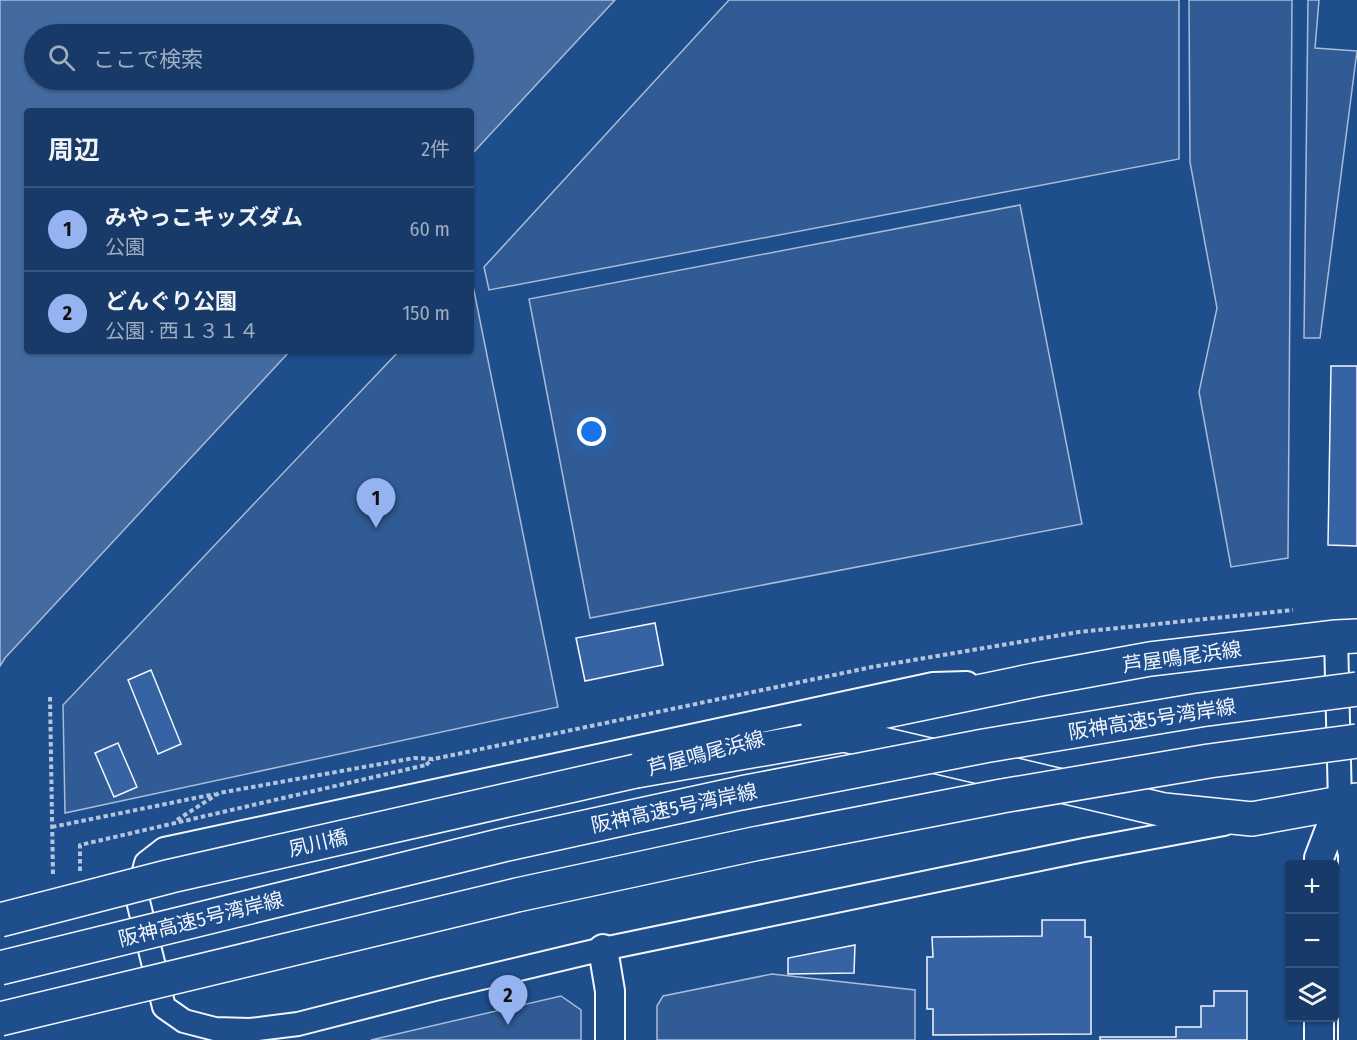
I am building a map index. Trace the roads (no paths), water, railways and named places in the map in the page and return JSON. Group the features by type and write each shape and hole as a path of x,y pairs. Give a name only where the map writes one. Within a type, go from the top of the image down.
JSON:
{"main road":[{"name":"芦屋鳴尾浜線","path":"636,771 716,746 1035,680 1150,659 1347,636"},
{"name":"阪神高速5号湾岸線","path":"0,968 492,848 741,793 1006,742 1200,710 1357,688"},
{"name":"芦屋鳴尾浜線","path":"636,771 844,735 1164,810 1252,819 1348,802"},
{"path":"0,1019 517,895 754,843 1002,796 1209,761 1357,741"},
{"name":"夙川橋","path":"0,920 171,876 636,771"}],"street":[{"path":"1347,636 1348,802 1353,854 1353,1040"},
{"path":"1035,680 933,684 164,849 146,863 137,897 164,1007 184,1021 215,1029 250,1030 298,1024 603,949 1083,849 1252,819"},
{"path":"1319,860 1348,802"},
{"path":"603,949 610,991 610,1040"},
{"path":"1319,1022 1319,1040"}],"place":[{"name":"みやっこキッズダム","path":"376,528"},
{"name":"どんぐり公園","path":"508,1025"}]}
